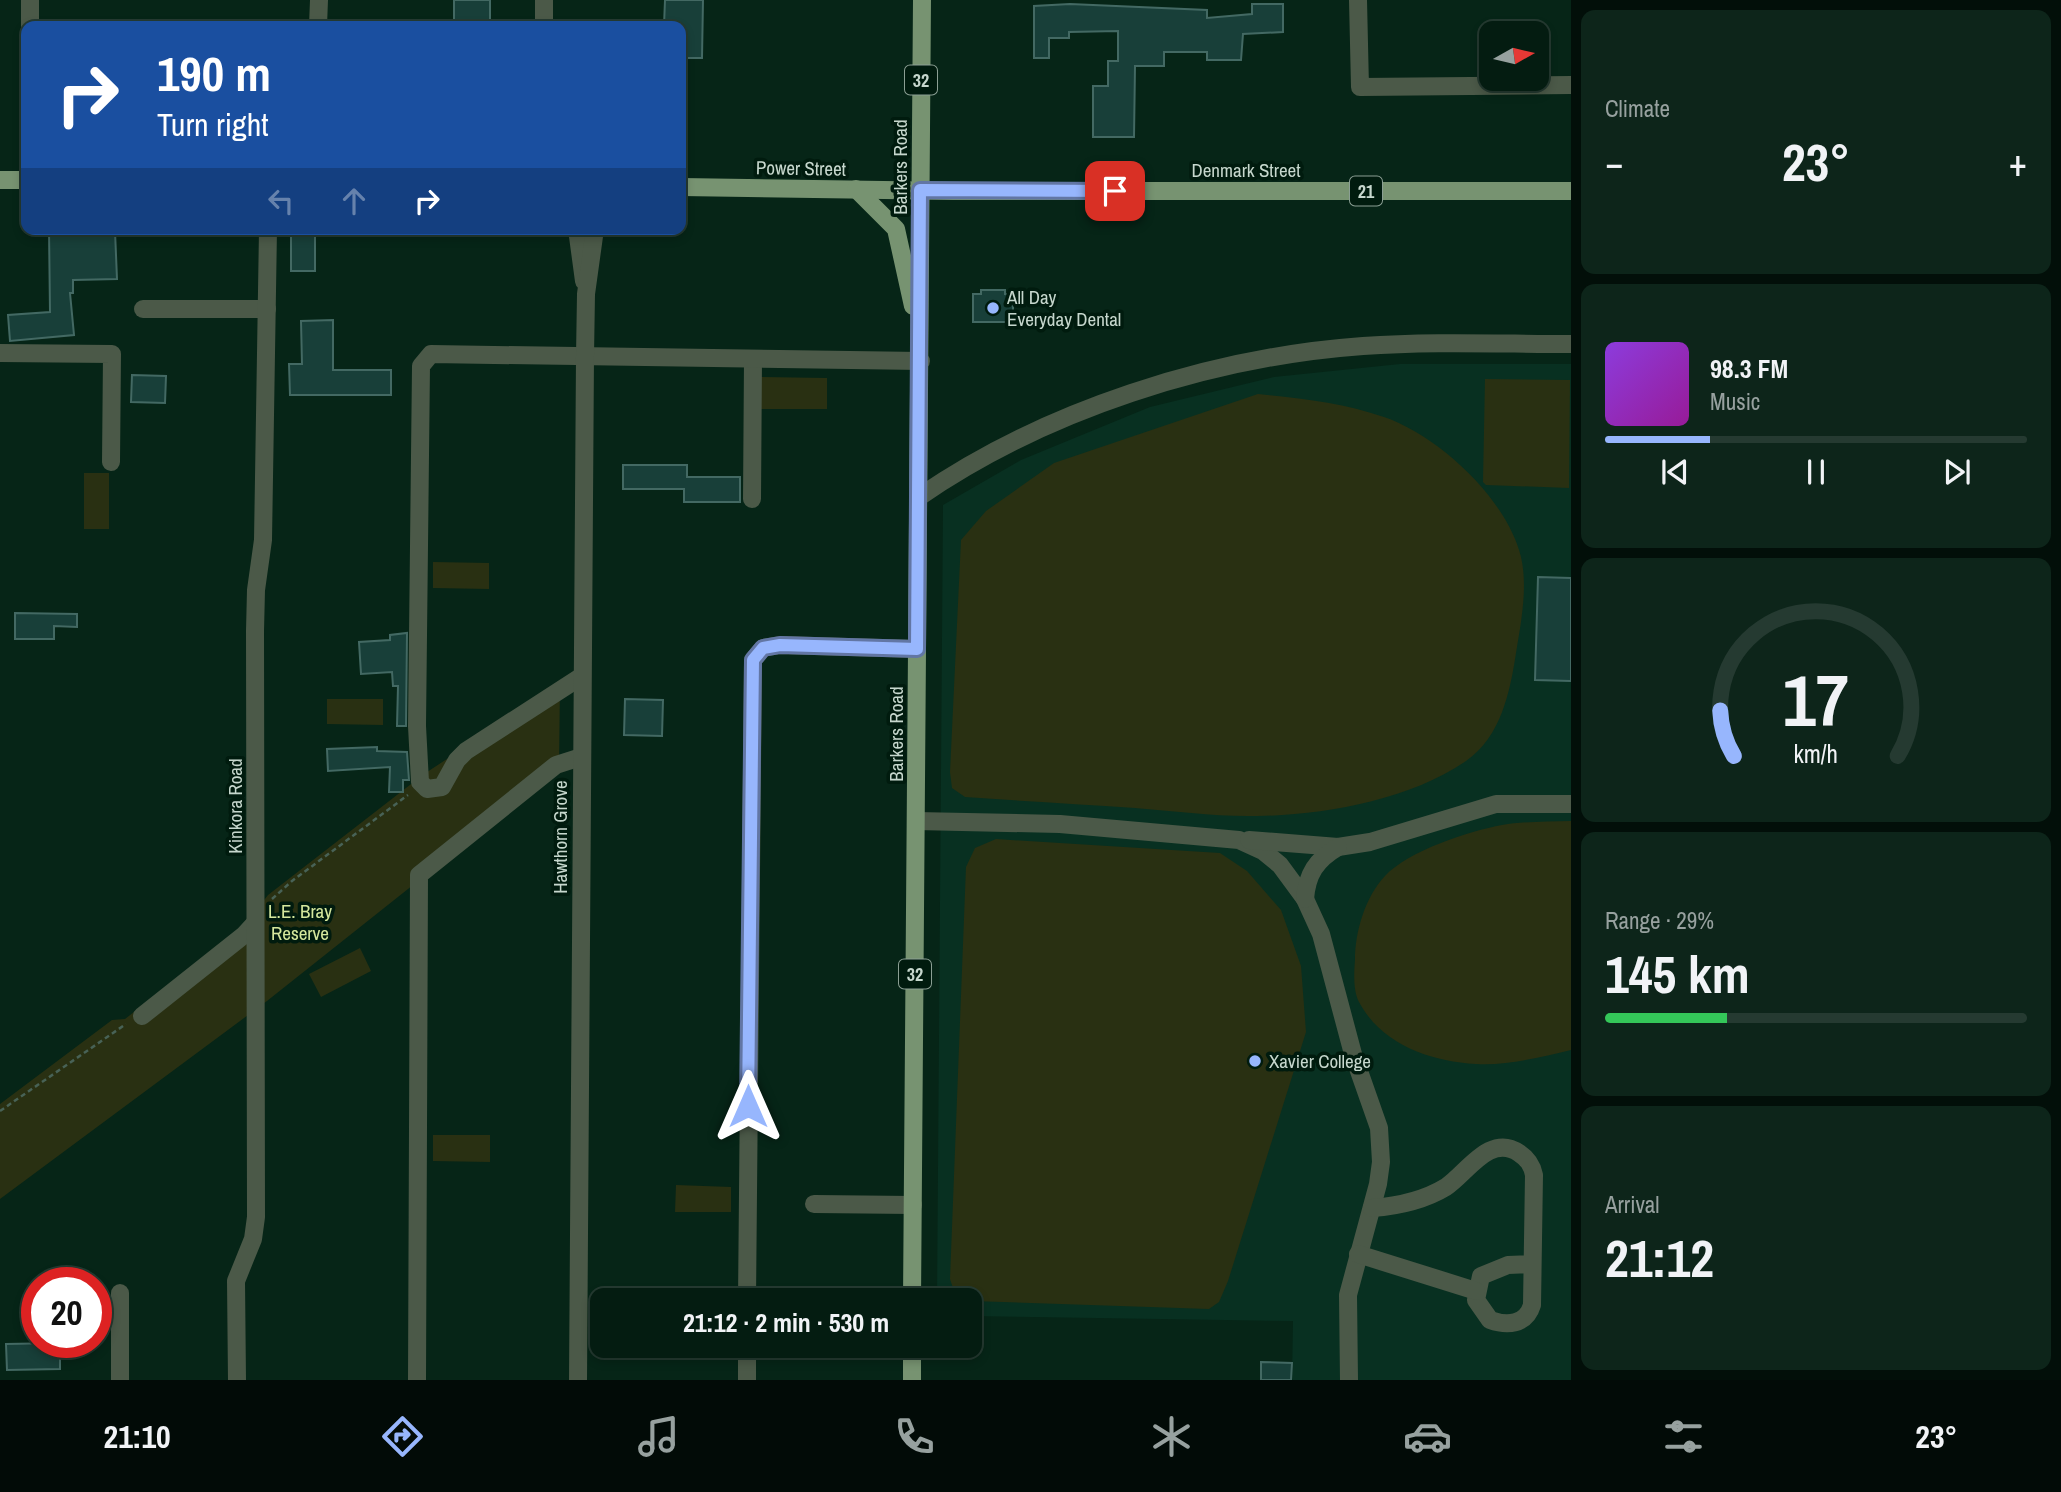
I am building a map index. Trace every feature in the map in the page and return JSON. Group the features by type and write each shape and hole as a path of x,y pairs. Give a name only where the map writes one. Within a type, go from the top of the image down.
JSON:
{"main road":[{"name":"Barkers Road","path":"912,1288 922,0"},
{"path":"0,180 21,180"},
{"name":"Power Street","path":"686,187 920,190"},
{"path":"856,189 896,229 921,337"},
{"name":"Denmark Street","path":"920,190 1571,191"},
{"path":"912,1358 912,1380"}],"street":[{"path":"30,0 30,21"},
{"path":"318,0 318,21"},
{"path":"544,0 544,21"},
{"path":"1357,0 1360,87 1571,85"},
{"name":"Kinkora Road","path":"237,1380 236,1281 253,1239 256,1217 255,631 256,590 263,540 268,235"},
{"name":"Hawthorn Grove","path":"578,235 586,295"},
{"name":"Hawthorn Grove","path":"579,1380 585,356 586,295 594,235"},
{"path":"143,309 267,309"},
{"path":"919,497 966,468 1072,416 1164,384 1247,362 1364,346 1571,344"},
{"path":"0,353 112,354 111,462"},
{"path":"582,676 466,751 457,760 442,787 433,790 422,784 419,779 418,726 421,366 431,354 921,361"},
{"path":"752,499 753,359"},
{"path":"747,1288 753,660 763,648 780,645 917,649"},
{"path":"417,1380 419,875 556,765 581,757"},
{"path":"916,821 1049,824 1338,847 1370,842 1496,804 1571,804"},
{"path":"1239,840 1280,865 1305,899 1321,934 1353,1054 1376,1112 1381,1162 1373,1208 1348,1295 1349,1380"},
{"path":"1305,899 1314,866 1322,856 1338,847"},
{"path":"142,1016 233,944 255,923"},
{"path":"1373,1208 1413,1202 1447,1186 1485,1153 1498,1148 1513,1149 1528,1161 1534,1175 1532,1305 1521,1320 1507,1324 1490,1320 1478,1306 1475,1291 1481,1276 1493,1270 1531,1264"},
{"path":"814,1204 913,1205"},
{"path":"1358,1254 1475,1291"},
{"path":"120,1293 120,1380"},
{"path":"747,1358 747,1380"}],"path":[{"path":"255,923 270,901 292,881 422,784"},
{"path":"0,1111 142,1016"}],"shaded area":[{"name":"Xavier College","path":"1400,364 1571,364 1571,1380 1292,1380 1293,1321 982,1316 982,1288 937,1288 943,505 1021,460 1150,407 1274,377"}],"green space":[{"path":"759,377 827,378 827,409 759,409"},
{"path":"1485,379 1570,380 1569,488 1486,485 1483,482"},
{"path":"1258,394 1353,408 1405,426 1448,454 1468,472 1501,513 1521,557 1524,593 1511,683 1502,713 1488,739 1466,761 1419,786 1366,803 1283,815 1227,816 965,797 952,788 950,772 961,540 986,511 1054,463"},
{"path":"84,473 109,473 109,529 84,529"},
{"path":"433,562 489,563 489,589 433,588"},
{"name":"L.E. Bray Reserve","path":"560,685 559,769 267,1001 0,1199 0,1104 112,1020 125,1019 245,925 268,895 424,774"},
{"path":"327,699 383,699 383,725 327,724"},
{"path":"1571,821 1571,1050 1500,1064 1476,1064 1425,1054 1394,1040 1381,1029 1369,1017 1357,998 1354,970 1362,915 1385,876 1423,850 1473,832 1527,822"},
{"path":"996,839 1220,853 1247,871 1281,910 1301,966 1306,1032 1228,1281 1219,1302 1209,1309 982,1301 982,1288 953,1288 950,1279 966,867 975,848"},
{"path":"360,948 371,971 321,997 309,974"},
{"path":"433,1135 490,1135 490,1162 433,1161"},
{"path":"676,1185 731,1187 731,1212 675,1212"}],"building":[{"path":"454,0 490,0 490,21 454,21"},
{"path":"665,0 703,0 702,58 686,58 686,21 664,21"},
{"path":"1070,4 1207,10 1207,18 1252,14 1252,4 1283,4 1283,32 1243,34 1241,60 1207,60 1207,52 1164,52 1164,66 1135,66 1134,137 1093,137 1093,86 1108,86 1108,61 1118,61 1118,31 1069,32 1069,38 1049,38 1049,58 1034,58 1034,6"},
{"path":"49,235 115,235 117,279 73,280 73,293 70,293 74,335 10,341 8,315 50,312"},
{"path":"291,235 315,235 315,271 291,271"},
{"name":"All Day Everyday Dental","path":"981,290 1005,290 1005,294 1013,295 1013,322 973,322 973,294 981,294"},
{"path":"333,320 333,370 391,370 391,395 290,395 289,364 302,364 301,321"},
{"path":"132,375 166,376 165,403 131,402"},
{"path":"623,465 687,465 687,477 740,477 740,502 684,502 684,489 623,489"},
{"path":"1538,577 1571,578 1571,681 1535,680"},
{"path":"15,613 77,614 77,627 54,626 54,639 15,639"},
{"path":"407,633 406,726 397,726 398,686 393,686 392,672 361,674 359,642 390,640 390,635"},
{"path":"625,699 663,700 662,736 624,735"},
{"path":"377,747 377,751 407,752 409,780 403,780 403,792 389,792 390,767 328,771 327,749"},
{"path":"6,1344 21,1344 21,1358 60,1358 60,1369 7,1370"},
{"path":"1261,1362 1292,1363 1291,1380 1261,1380"}],"place":[{"name":"All Day Everyday Dental","path":"993,308"},
{"name":"Xavier College","path":"1255,1061"}],"route":[{"path":"748,1106 753,660 763,648 780,645 917,649 921,361 920,190 1115,191"}]}
